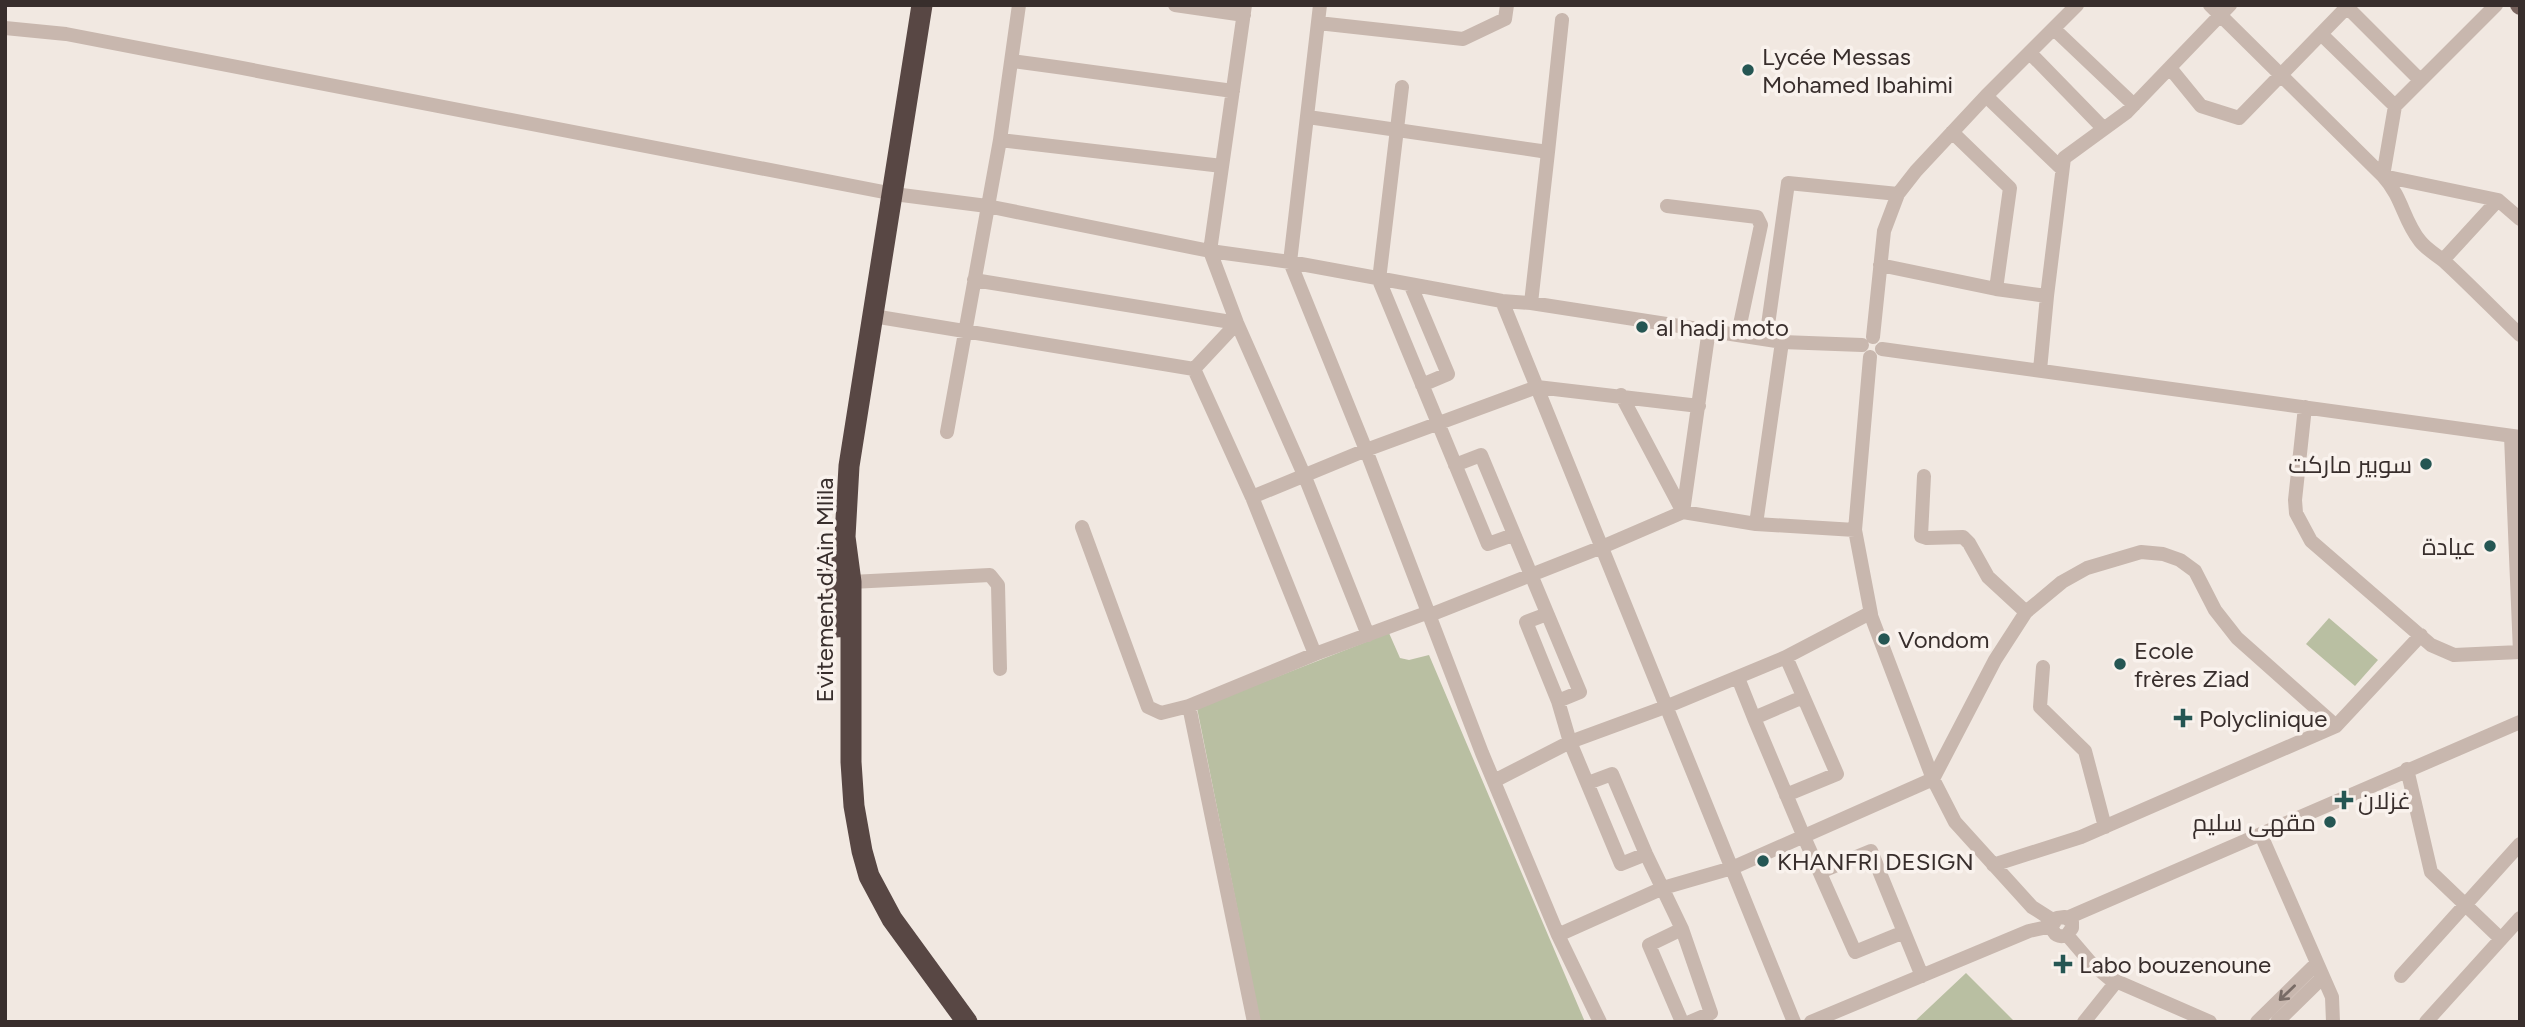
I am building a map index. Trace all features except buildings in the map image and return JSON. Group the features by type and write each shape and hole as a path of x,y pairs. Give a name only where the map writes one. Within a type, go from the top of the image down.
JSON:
{"highway":[{"name":"Evitement d'Ain Mlila","path":"911,5 873,316 846,497 845,537 851,582 851,762 854,806 869,876 897,928 967,1022"},
{"name":"Evitement d'Ain Mlila","path":"922,5 843,418 836,486 835,539 839,766 849,850 858,881 887,936 950,1022"}],"street":[{"path":"947,432 1000,140 1019,5"},
{"path":"1175,5 1244,10 1210,251 1237,323 1305,477 1368,635"},
{"path":"1320,5 1290,262 1494,780 1558,935 1600,1022"},
{"path":"1318,23 1462,39 1505,19 1507,5"},
{"path":"2077,5 1986,96 1898,194 1888,218 1880,265 1855,530 1870,613 1933,779 1955,822 2032,907 2058,922 2071,922 2072,928 2067,935 2096,969 2116,982 2210,1022"},
{"path":"2383,176 2395,106 2496,5"},
{"path":"2169,68 2201,106 2239,118 2346,6 2420,80"},
{"path":"2040,370 2046,296 2064,158 2134,105 2220,9 2280,75 2383,176 2395,190 2409,227 2423,245 2443,260 2520,335"},
{"path":"1531,303 1562,20"},
{"path":"5,28 66,34 888,192 987,206 1210,251 1290,262 1502,301 1709,329 1782,342 1872,347 2305,407 2516,437 2520,652 2454,655 2431,645 2311,541 2296,513 2295,500 2305,407"},
{"path":"2054,29 2134,105"},
{"path":"2320,34 2395,106"},
{"path":"2029,53 2104,129"},
{"path":"1012,61 1233,91"},
{"path":"1402,87 1380,280 1488,544 1513,535"},
{"path":"1986,96 2062,169"},
{"path":"1308,117 1548,152"},
{"path":"1952,132 2010,188 1996,289"},
{"path":"1000,140 1222,166"},
{"path":"2383,176 2498,200 2519,216"},
{"path":"1766,339 1788,183 1898,194"},
{"path":"2443,260 2498,200"},
{"path":"1667,206 1757,217 1761,225 1738,334"},
{"path":"1880,265 1996,289 2046,296"},
{"path":"974,280 1237,323"},
{"path":"1411,286 1448,374 1422,385"},
{"path":"1502,301 1794,1022"},
{"path":"873,316 1194,369"},
{"path":"1194,369 1237,323"},
{"path":"1683,512 1709,329"},
{"path":"1756,523 1782,342"},
{"path":"1194,369 1252,497 1315,654"},
{"path":"1252,497 1366,450 1536,387 1699,406"},
{"path":"1621,395 1683,512"},
{"path":"1455,465 1481,455 1580,692 1558,701"},
{"path":"1924,476 1921,536 1963,537 1988,577 2026,611"},
{"path":"1082,527 1148,707 1161,713 1189,706 1315,654 1530,576 1683,512 1756,523 1855,530"},
{"path":"1558,935 1663,888 1732,868 1933,779 1994,660 2026,611 2062,582 2087,568 2141,552 2163,554 2180,560 2195,571 2215,610 2237,638 2336,726"},
{"path":"851,582 990,575 998,585 1000,668"},
{"path":"1494,780 1570,742 1668,706 1786,657 1870,613"},
{"path":"1546,614 1526,622 1558,701 1570,742 1621,864 1646,854"},
{"path":"1993,865 2105,827 2336,726 2421,635"},
{"path":"1786,657 1837,774 1786,795"},
{"path":"2043,667 2040,707 2085,751 2105,827"},
{"path":"1738,678 1855,952 1904,932"},
{"path":"1754,718 1803,697"},
{"path":"1189,706 1254,1022"},
{"path":"1811,1022 2058,922 2407,769 2517,727"},
{"path":"2407,769 2431,872 2501,939"},
{"path":"1588,783 1612,774 1682,929 1711,1013 1690,1022"},
{"path":"2261,835 2333,1001 2333,1022"},
{"path":"2401,976 2520,844"},
{"path":"1820,872 1871,852 1922,976"},
{"path":"2426,1022 2520,918"},
{"path":"1682,929 1649,945 1682,1022"},
{"path":"2257,1022 2320,970"},
{"path":"2277,1022 2320,970"},
{"path":"2084,1022 2116,982"},
{"path":"1845,1007 1852,1022"}],"green space":[{"path":"2329,618 2378,660 2355,686 2306,644"},
{"path":"1389,633 1400,658 1409,660 1429,655 1585,1022 1260,1022 1197,708"},
{"path":"1966,973 2015,1022 1914,1022"}],"place":[{"name":"Lycée Messas Mohamed Ibahimi","path":"1748,70"},
{"name":"al hadj moto","path":"1642,327"},
{"name":"سوبير ماركت","path":"2426,464"},
{"name":"عيادة","path":"2490,546"},
{"name":"Vondom","path":"1884,639"},
{"name":"Ecole frères Ziad","path":"2120,664"},
{"name":"Polyclinique","path":"2183,718"},
{"name":"غزلان","path":"2344,800"},
{"name":"مقهى سليم","path":"2330,822"},
{"name":"KHANFRI DESIGN","path":"1763,861"},
{"name":"Labo bouzenoune","path":"2063,964"}]}
